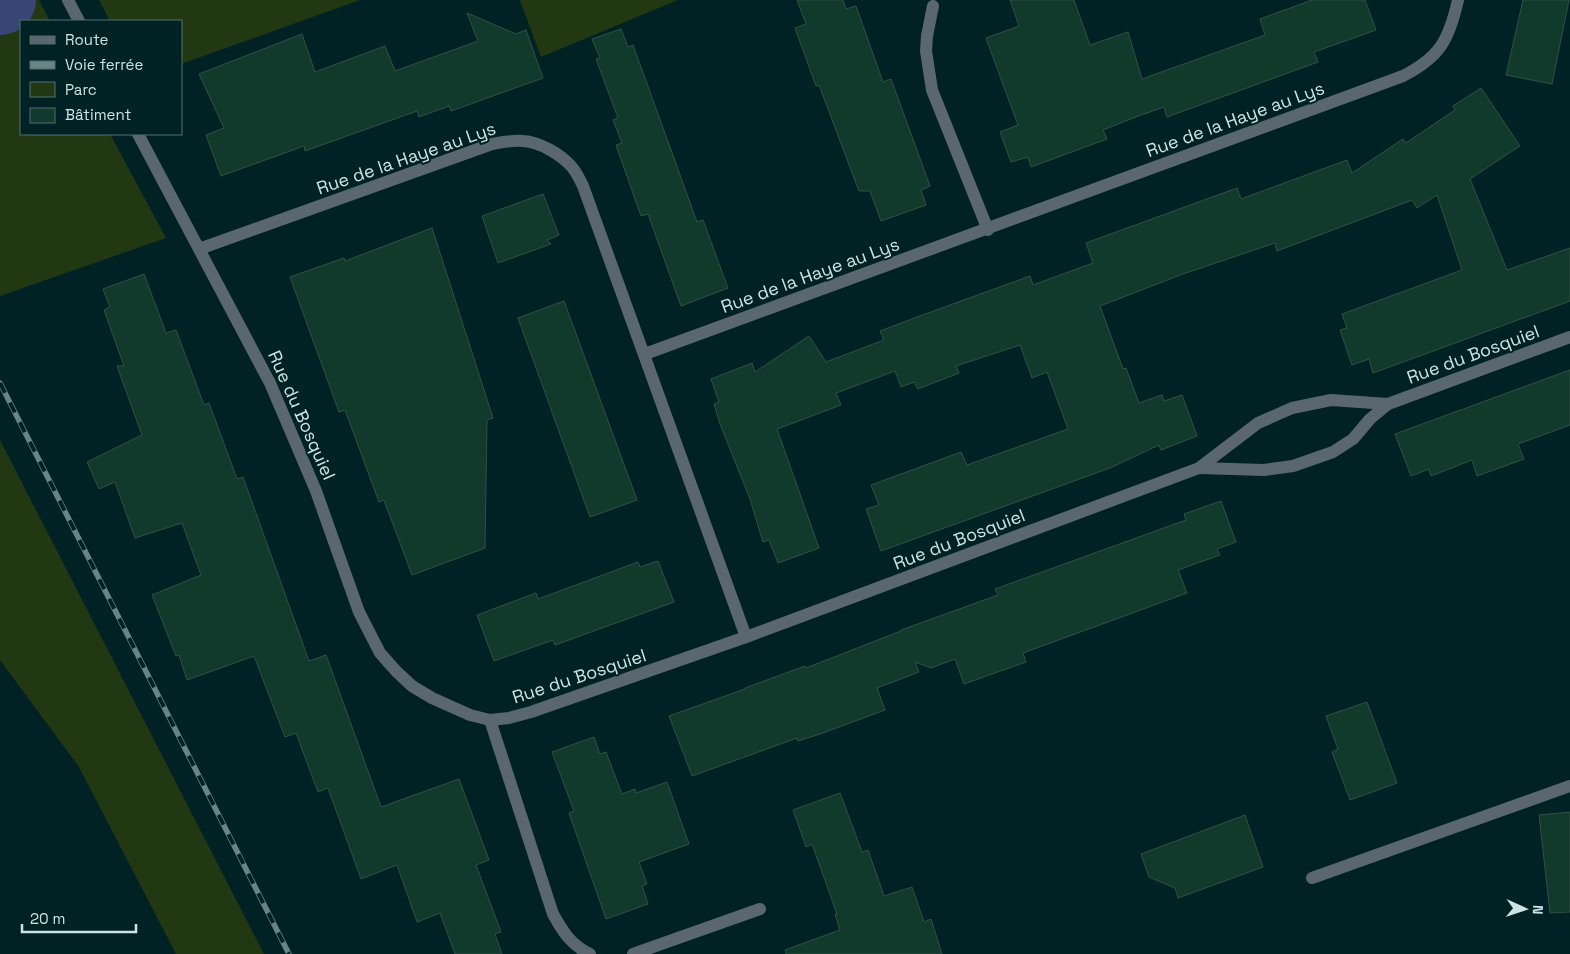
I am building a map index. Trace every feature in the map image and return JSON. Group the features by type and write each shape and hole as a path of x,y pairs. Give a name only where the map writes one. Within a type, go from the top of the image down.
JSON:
{"street":[{"name":"Rue de la Haye au Lys","path":"645,354 988,230 1403,76 1420,68 1441,47 1458,0"},
{"path":"69,1 78,20"},
{"path":"933,6 926,51 932,90 988,230"},
{"name":"Rue du Bosquiel","path":"139,135 249,341 286,416 316,491 359,612 380,653 412,686 432,698 470,715 490,720 509,718 531,712 746,637 1199,468 1258,423 1292,408 1331,400 1388,404"},
{"name":"Rue de la Haye au Lys","path":"199,249 492,144 525,141 560,156 572,167 583,186 746,637"},
{"name":"Rue du Bosquiel","path":"1199,468 1264,470 1293,466 1333,452 1353,439 1370,419 1388,404 1570,337"},
{"path":"490,720 554,914 570,942 590,954"},
{"path":"1312,878 1570,786"},
{"path":"633,954 760,909"}],"green space":[{"path":"0,0 39,0 49,20 20,20 20,135 111,135 166,238 0,296"},
{"path":"99,0 360,0 182,64 182,20 109,20"},
{"path":"520,0 678,0 541,57"},
{"path":"0,440 264,954 176,954 79,767 0,660"}],"building":[{"path":"797,0 843,0 846,9 856,6 883,82 891,79 930,186 921,190 926,205 881,221 870,191 859,191 819,85 816,86 795,28 806,24"},
{"path":"1010,0 1074,0 1090,45 1128,32 1142,79 1265,35 1260,19 1312,0 1365,0 1376,30 1314,52 1318,62 1167,117 1164,107 1133,118 1103,130 1107,139 1031,167 1028,157 1011,162 1000,132 1018,125 986,38 1019,26"},
{"path":"1523,0 1569,0 1552,84 1506,75"},
{"path":"467,13 516,34 526,30 543,78 451,111 449,106 419,117 417,111 305,151 304,146 221,176 206,135 224,128 199,74 302,34 315,72 385,46 395,71 478,41"},
{"path":"621,29 628,47 633,45 697,222 703,220 728,288 681,306 648,214 641,216 616,145 622,143 613,120 618,118 596,59 600,58 592,39"},
{"path":"1481,88 1520,146 1470,179 1507,270 1570,248 1570,301 1373,373 1369,359 1352,365 1340,330 1347,328 1342,314 1462,270 1437,195 1417,208 1412,200 1277,251 1275,243 1183,274 1100,306 1123,369 1126,368 1139,403 1162,395 1164,401 1182,395 1197,436 1161,450 1159,445 1110,468 881,551 866,509 879,505 871,485 961,452 967,465 1068,429 1047,372 1032,378 1020,345 956,366 959,373 918,389 914,382 901,387 895,371 836,393 841,405 777,429 819,548 778,563 769,540 763,542 750,499 720,424 714,404 719,402 711,379 752,363 755,372 809,336 826,362 884,340 880,331 917,317 1030,276 1033,285 1093,263 1086,243 1237,188 1241,199 1347,160 1352,173 1403,139 1406,143 1455,110 1453,106"},
{"path":"543,194 559,235 547,240 551,244 498,263 482,216"},
{"path":"432,228 493,418 487,420 485,548 412,575 384,500 379,502 345,410 339,412 290,277 344,258 345,261"},
{"path":"144,274 166,333 176,330 204,405 209,403 237,479 243,477 309,661 326,655 381,807 459,779 489,860 476,865 501,932 495,934 502,954 455,954 440,913 417,922 397,865 361,879 328,788 318,792 296,733 285,737 254,656 187,680 179,655 176,656 152,595 201,575 182,523 135,538 115,482 99,489 87,462 142,435 117,366 124,366 104,310 110,307 103,289"},
{"path":"564,301 637,500 590,517 518,318"},
{"path":"1570,370 1570,425 1518,444 1524,459 1477,476 1472,460 1431,476 1429,469 1411,476 1395,434"},
{"path":"1221,501 1236,542 1217,549 1220,555 1178,570 1187,593 1023,653 1026,662 964,684 955,659 931,668 915,662 919,672 877,688 885,710 798,741 797,738 692,776 669,716 805,666 806,668 901,630 998,595 995,589 1186,520 1184,514"},
{"path":"658,561 674,602 555,645 553,640 494,661 477,615 536,593 538,599 638,562 640,567"},
{"path":"1367,702 1397,783 1350,800 1332,752 1338,749 1326,716"},
{"path":"594,737 600,754 606,752 622,794 635,789 636,793 667,782 689,844 639,862 647,884 642,886 648,904 606,919 569,813 574,811 552,752"},
{"path":"840,793 862,852 868,850 884,896 912,887 924,922 931,919 942,954 786,954 785,950 840,930 835,914 837,914 812,844 806,847 793,810"},
{"path":"1570,812 1570,912 1550,913 1539,815"},
{"path":"1245,815 1263,867 1178,898 1175,888 1149,877 1141,854"}],"railway":[{"path":"0,383 289,954"}]}
